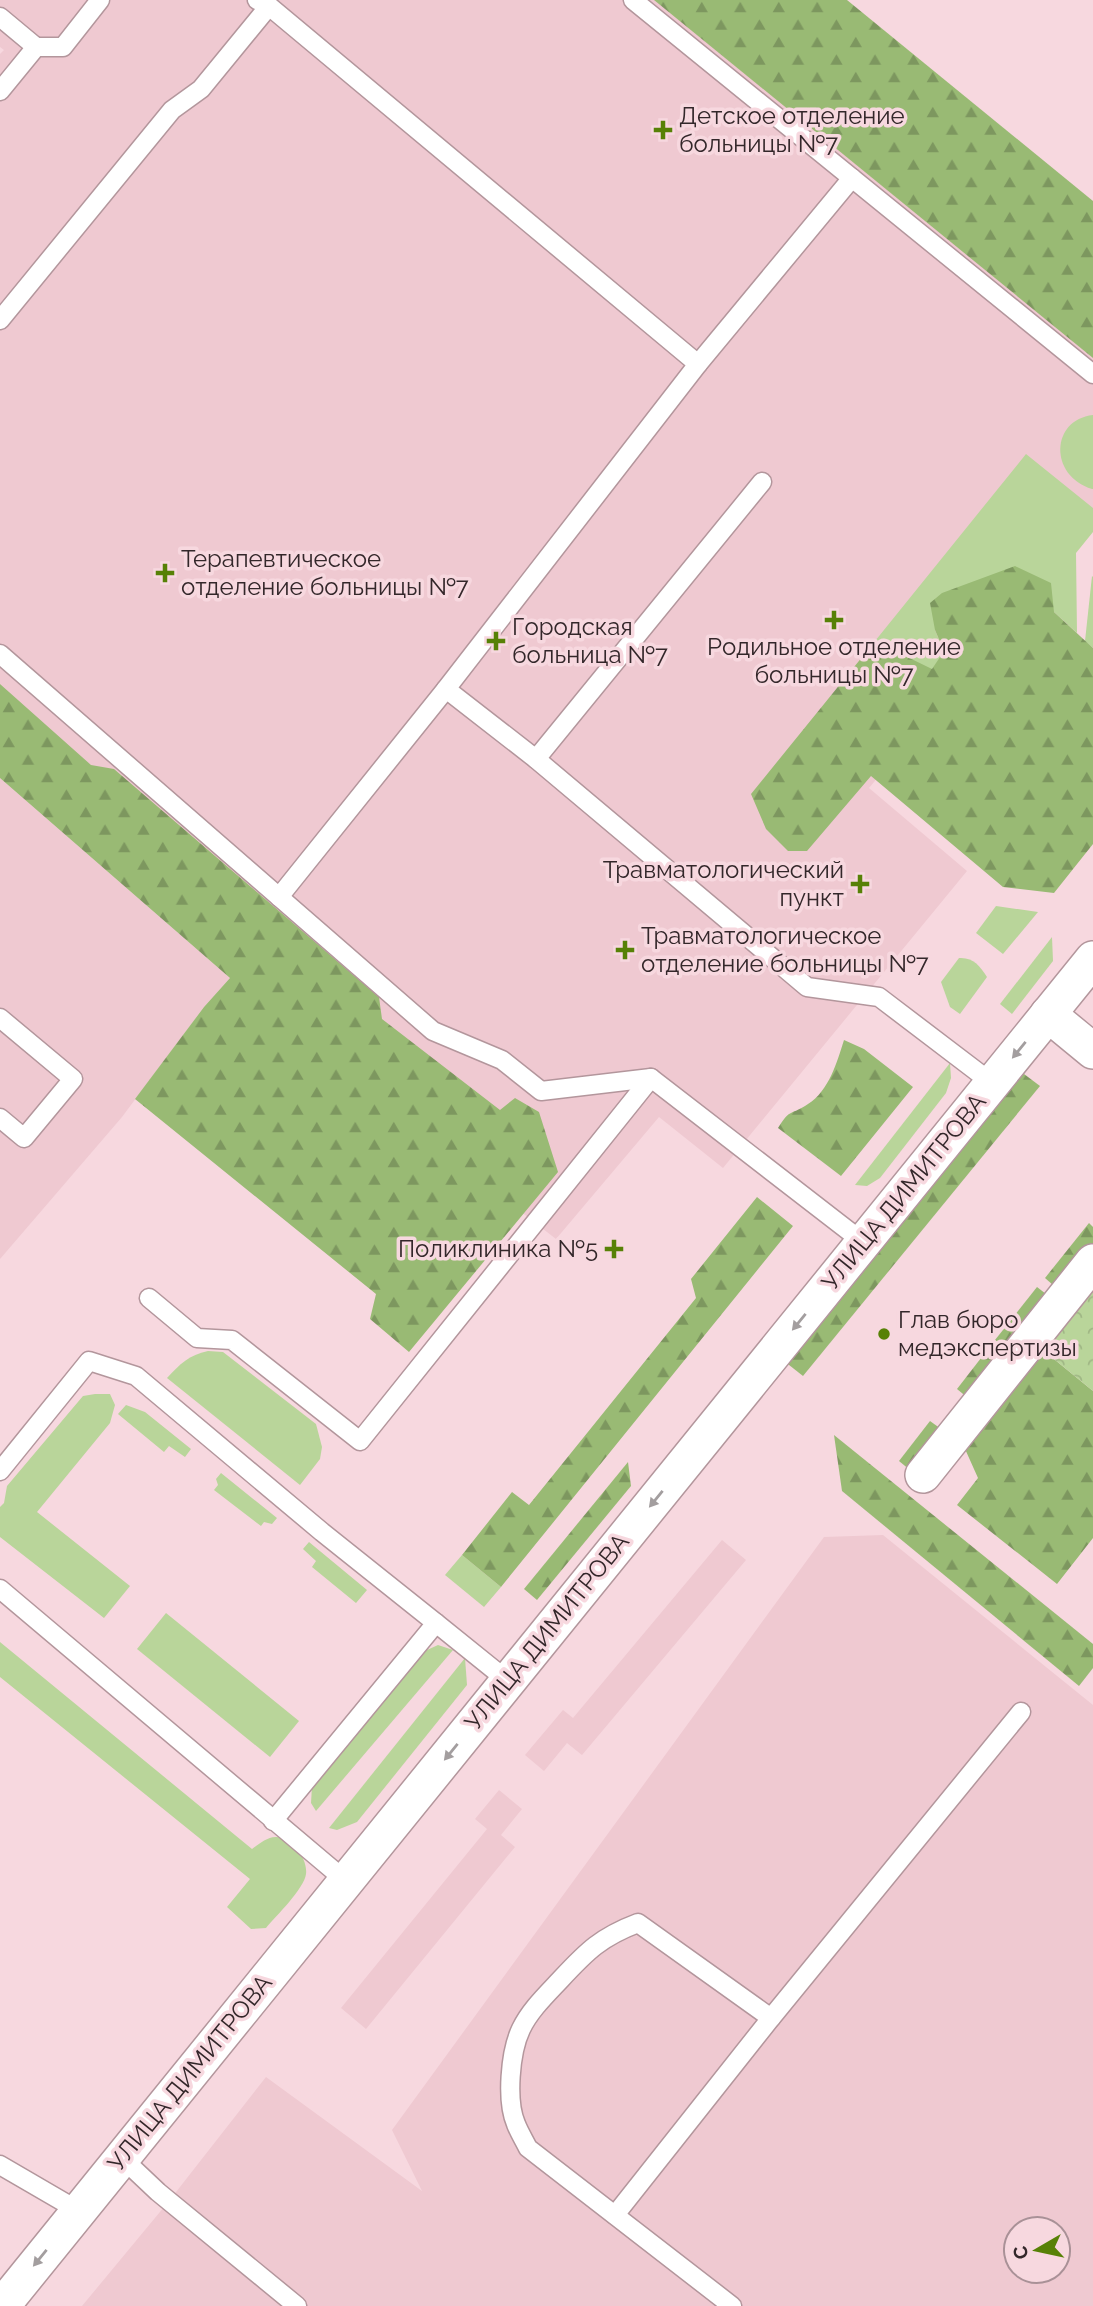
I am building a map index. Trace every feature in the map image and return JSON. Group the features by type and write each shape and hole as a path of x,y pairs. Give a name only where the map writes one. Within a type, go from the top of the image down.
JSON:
{"street":[{"name":"УЛИЦА ДИМИТРОВА","path":"2,2306 1093,959"},
{"path":"1048,1014 1093,1051"},
{"path":"923,1475 1093,1262"}],"lane":[{"path":"0,17 36,47 63,47 100,0"},
{"path":"633,0 1093,374"},
{"path":"0,320 172,110 201,89 263,3 698,364"},
{"path":"0,91 36,47"},
{"path":"279,897 446,689 698,364 852,178"},
{"path":"536,759 762,482"},
{"path":"0,654 433,1031 502,1060 541,1091 651,1079 863,1242"},
{"path":"446,689 536,759 807,987 879,997 992,1083"},
{"path":"0,1018 74,1079 24,1138 0,1118"},
{"path":"149,1298 197,1338 232,1340 359,1441 651,1079"},
{"path":"0,1471 89,1360 136,1376 322,1532 508,1681"},
{"path":"0,1590 346,1881"},
{"path":"273,1821 436,1623"},
{"path":"615,2215 771,2018 1021,1712"},
{"path":"732,2306 528,2148 515,2122 512,2060 521,2029 535,2007 586,1951 613,1932 638,1923 771,2018"},
{"path":"122,2158 158,2192 297,2306"},
{"path":"0,2165 79,2211"}],"shaded area":[{"name":"Городская больница №7","path":"0,0 750,0 1093,281 1093,520 869,788 967,871 723,1168 659,1117 556,1239 431,1142 0,762 0,54 4,50 0,47"},
{"path":"0,778 230,978 204,1007 122,1117 0,1259"},
{"path":"883,1535 1093,1705 1093,2306 82,2306 266,2077 422,2191 392,2130 824,1537"},
{"path":"722,1540 746,1560 582,1755 567,1743 544,1771 525,1755 563,1710 573,1718"},
{"path":"499,1790 522,1809 501,1835 515,1847 366,2029 341,2008 487,1829 475,1819"}],"green space":[{"path":"654,0 847,0 1093,201 1093,358"},
{"path":"1093,415 1092,489 1068,473 1060,449 1062,437 1069,427 1079,419"},
{"path":"1026,454 1093,508 1093,532 1076,553 1077,633 1054,612 935,630 944,652 932,670 891,649 867,651"},
{"path":"1015,566 1051,583 1054,612 1093,648 1093,844 1054,893 1003,887 871,776 807,851 788,851 766,829 751,794 867,651 891,649 932,669 944,651 935,630 930,603 942,593"},
{"path":"1093,577 1093,648 1085,641"},
{"path":"0,684 91,765 114,769 379,997 382,1019 500,1110 515,1098 539,1112 558,1172 409,1352 370,1319 376,1294 135,1099 204,1007 230,978 0,778"},
{"path":"996,906 1038,912 1003,954 976,933"},
{"path":"1052,937 1053,961 1012,1014 1000,1004"},
{"path":"959,958 976,963 987,977 960,1014 950,1007 941,982"},
{"path":"844,1040 864,1049 913,1087 841,1176 778,1128 789,1114 808,1104 821,1092 831,1075"},
{"path":"950,1063 951,1078 946,1093 880,1178 867,1186 855,1185"},
{"path":"1020,1071 1040,1086 803,1376 784,1361"},
{"path":"757,1197 793,1226 501,1587 462,1555 512,1492 529,1505 696,1298 691,1279"},
{"path":"1089,1223 1093,1227 1093,1255 1062,1293 1045,1278"},
{"path":"1093,1276 1093,1391 1038,1346"},
{"path":"1037,1287 1055,1301 1013,1354 995,1340"},
{"path":"1038,1346 1093,1391 1093,1538 1057,1584 957,1505 978,1478 961,1440"},
{"path":"988,1349 1005,1363 974,1403 957,1389"},
{"path":"208,1351 223,1352 316,1424 322,1447 320,1459 300,1485 167,1378 185,1361"},
{"path":"110,1394 115,1405 110,1423 37,1512 130,1586 104,1618 0,1537 0,1507 4,1503 7,1486 83,1396"},
{"path":"126,1405 145,1412 191,1449 185,1457 169,1446 164,1452 118,1414"},
{"path":"930,1421 948,1434 916,1475 899,1461"},
{"path":"834,1435 1093,1644 1093,1668 1079,1686 842,1491"},
{"path":"628,1462 631,1486 537,1600 524,1589"},
{"path":"221,1473 277,1518 272,1524 264,1522 261,1526 214,1490 218,1485 216,1479"},
{"path":"309,1542 367,1590 356,1603 312,1567 316,1561 303,1549"},
{"path":"462,1555 501,1587 484,1607 445,1575"},
{"path":"166,1613 299,1721 270,1757 137,1649"},
{"path":"0,1642 252,1849 267,1839 277,1837 288,1841 298,1850 306,1868 304,1880 295,1895 266,1928 251,1929 227,1907 250,1879 0,1677"},
{"path":"438,1645 453,1650 316,1811 311,1803 312,1786 427,1650"},
{"path":"465,1658 467,1685 357,1822 337,1830 329,1828"}],"place":[{"name":"Детское отделение больницы №7","path":"663,130"},
{"name":"Терапевтическое отделение больницы №7","path":"165,573"},
{"name":"Родильное отделение больницы №7","path":"834,620"},
{"name":"Городская больница №7","path":"496,641"},
{"name":"Травматологический пункт","path":"860,884"},
{"name":"Травматологическое отделение больницы №7","path":"625,950"},
{"name":"Поликлиника №5","path":"614,1249"},
{"name":"Глав бюро медэкспертизы","path":"884,1334"}]}
